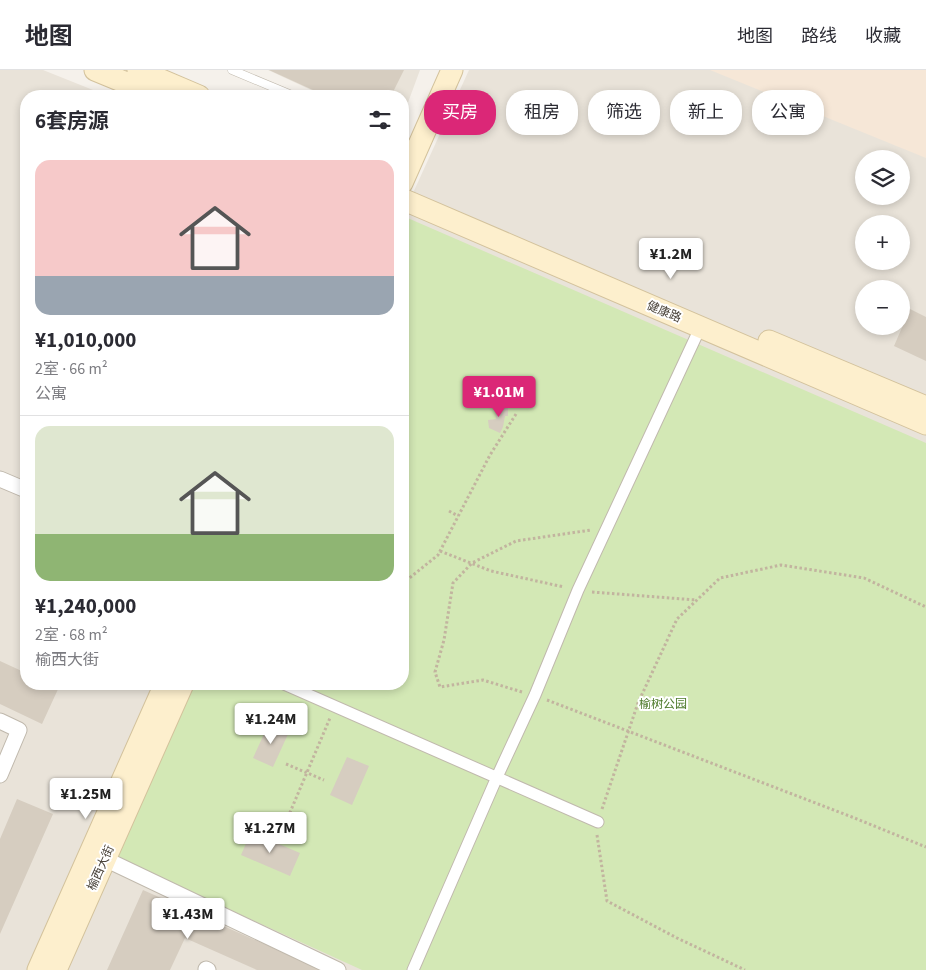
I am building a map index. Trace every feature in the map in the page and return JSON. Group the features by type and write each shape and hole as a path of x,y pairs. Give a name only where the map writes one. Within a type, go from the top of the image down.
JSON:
{"main road":[{"path":"95,70 143,90"},
{"path":"138,70 185,90"},
{"path":"409,141 437,70"},
{"path":"409,143 452,70"},
{"name":"健康路","path":"409,186 671,300 926,407"},
{"name":"健康路","path":"409,203 926,424"},
{"name":"榆西大街","path":"38,970 162,690"},
{"name":"榆西大街","path":"56,970 180,690"}],"street":[{"path":"413,970 535,695 578,590 700,328"},
{"path":"0,480 20,488"},
{"path":"298,690 598,822"},
{"path":"0,721 19,730 0,775"},
{"path":"105,859 338,970"}],"lane":[{"path":"232,70 280,90"}],"path":[{"path":"409,578 438,555 490,455 516,414"},
{"path":"449,511 458,516"},
{"path":"608,528 516,541 472,563 453,582 444,640 435,672 440,687 483,680 535,695 926,847"},
{"path":"745,970 607,902 596,827 638,703 677,619 720,578 781,565 864,578 926,607"},
{"path":"280,836 336,706"},
{"path":"286,764 324,780"}],"shaded area":[{"name":"榆树公园","path":"0,70 43,70 93,90 20,90 20,690 409,690 409,202 439,135 496,135 496,90 460,90 469,70 926,70 926,970 0,970"},
{"path":"268,70 420,70 409,100 409,90 311,90"},
{"path":"710,70 926,70 926,158 824,116 824,90 759,90"}],"green space":[{"name":"榆树公园","path":"409,219 926,443 926,970 362,970 116,858 191,690 409,690"}],"building":[{"path":"269,70 404,70 394,90 313,90"},
{"path":"910,309 926,317 926,361 894,346 899,335 910,335"},
{"path":"498,404 508,405 508,416 505,416 500,433 489,428 488,420 496,419 495,409"},
{"path":"0,661 20,670 20,690 58,690 42,724 0,704"},
{"path":"269,723 289,732 273,767 253,758"},
{"path":"347,757 369,766 352,805 330,795"},
{"path":"17,799 53,814 0,934 0,839"},
{"path":"251,832 300,853 290,876 241,855"},
{"path":"143,890 322,970 257,970 185,938 170,970 107,970"}]}
